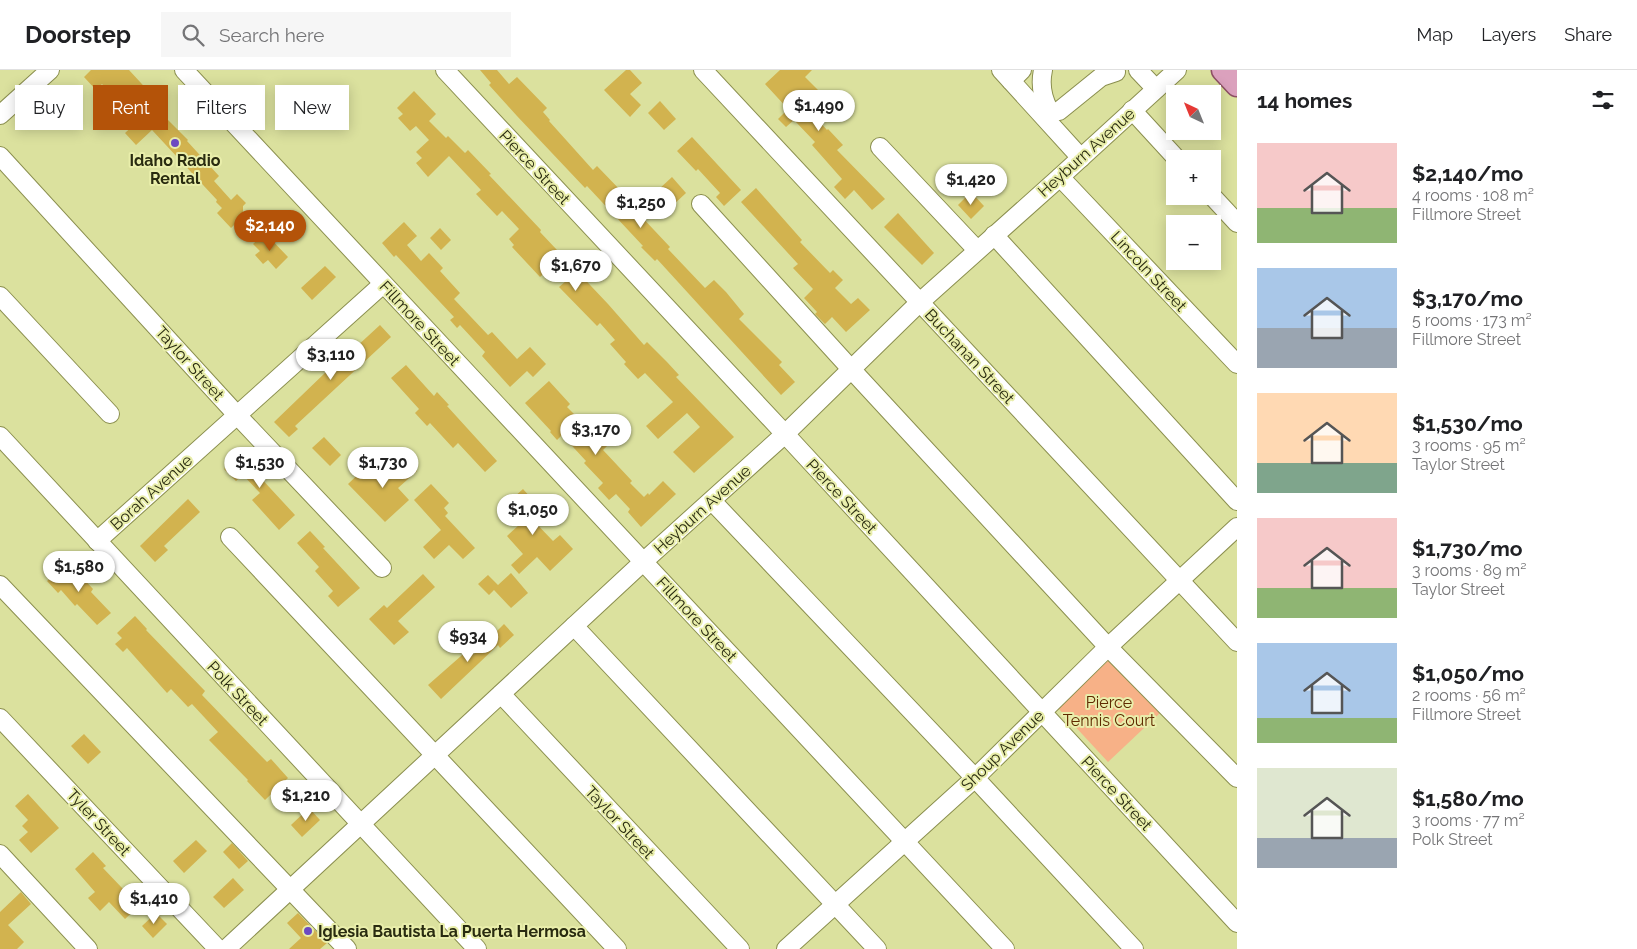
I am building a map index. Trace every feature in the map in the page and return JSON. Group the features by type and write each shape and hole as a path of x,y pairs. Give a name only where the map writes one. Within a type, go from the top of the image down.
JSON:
{"main road":[{"path":"1223,70 1237,86"}],"street":[{"path":"0,115 50,70"},
{"name":"Fillmore Street","path":"184,70 1005,949"},
{"name":"Pierce Street","path":"445,70 1237,923"},
{"name":"Buchanan Street","path":"703,70 1237,642"},
{"path":"1031,70 1029,86 1038,100 1044,101"},
{"path":"1043,70 1042,93 1044,101 1048,110 1054,112 1059,111 1101,76 1117,71"},
{"path":"1138,70 1156,89"},
{"name":"Heyburn Avenue","path":"226,949 643,562 785,434 920,302 1177,70"},
{"path":"1056,130 1117,71"},
{"path":"1011,74 1081,158"},
{"path":"1132,110 1169,150"},
{"path":"880,147 977,250"},
{"name":"Taylor Street","path":"0,156 237,415 382,568"},
{"name":"Lincoln Street","path":"1060,177 1237,364"},
{"path":"701,204 1108,646 1237,778"},
{"path":"1220,205 1237,223"},
{"path":"994,235 1237,501"},
{"name":"Borah Avenue","path":"97,541 383,284"},
{"path":"0,296 110,414"},
{"name":"Polk Street","path":"0,436 476,949"},
{"path":"712,501 975,778 1134,949"},
{"name":"Shoup Avenue","path":"786,949 975,778 1108,646 1237,526"},
{"path":"230,537 617,949"},
{"path":"0,585 291,888 347,949"},
{"path":"574,626 877,949"},
{"name":"Taylor Street","path":"501,694 740,949"},
{"name":"Tyler Street","path":"0,718 218,949"},
{"path":"0,854 88,949"}],"green space":[{"name":"Pierce Tennis Court","path":"1110,659 1160,713 1108,762 1058,708"}],"building":[{"path":"91,70 129,70 143,85 102,84 93,85 93,87 84,77"},
{"path":"480,70 497,70 509,84 517,77 547,108 543,112 549,121 593,170 597,166 624,194 622,196 705,288 714,280 726,292 744,314 739,319 782,362 779,365 795,382 781,395 657,259 655,261 641,247 643,246 587,186 585,188 517,116 489,85 491,83"},
{"path":"626,70 630,70 642,83 630,94 641,105 630,117 604,90"},
{"path":"780,70 812,70 805,77 823,95 808,109 843,145 837,150 885,199 872,210 854,190 845,199 834,187 842,179 812,145 815,142 794,120 786,127 778,119 788,109 765,84"},
{"path":"414,91 436,114 429,121 465,153 468,150 644,345 647,342 667,362 679,375 676,377 734,437 694,473 673,452 700,427 687,413 658,439 646,426 673,402 645,373 638,379 624,364 626,362 610,344 615,340 600,323 597,326 559,287 566,281 552,266 540,277 512,247 514,245 509,239 519,229 502,211 497,216 476,194 481,190 449,156 428,177 416,163 422,158 416,152 429,140 416,126 410,131 398,118 403,114 397,108"},
{"path":"660,101 676,119 664,130 648,113"},
{"path":"168,120 219,176 214,181 231,200 237,194 246,203 243,206 243,216 231,228 217,213 222,208 216,202 217,200 152,130 168,130"},
{"path":"128,130 152,130 136,145 125,133"},
{"path":"692,137 741,190 724,206 716,197 720,193 698,169 696,171 677,151"},
{"path":"672,177 686,193 672,206 658,190"},
{"path":"756,188 802,240 800,242 830,273 833,270 843,280 835,288 851,304 858,298 870,310 846,332 832,317 825,324 815,314 817,312 804,298 813,289 793,268 798,264 741,202"},
{"path":"971,192 984,206 971,219 958,205"},
{"path":"898,213 934,253 922,265 884,227"},
{"path":"404,222 417,236 407,245 421,261 429,253 443,268 440,271 460,293 454,299 488,335 492,332 517,359 530,347 546,364 533,377 527,371 510,387 482,356 485,352 460,325 457,328 450,320 454,317 396,255 394,257 382,243"},
{"path":"440,228 451,240 441,250 430,238"},
{"path":"265,233 288,257 276,269 268,260 263,264 255,255 260,251 253,244"},
{"path":"325,266 336,277 312,300 301,288"},
{"path":"380,325 391,337 295,426 298,429 289,437 274,422 353,346 355,348"},
{"path":"406,365 434,396 437,392 449,405 447,406 497,461 485,472 458,443 453,448 430,423 427,426 415,413 419,409 391,378"},
{"path":"549,381 570,404 567,407 583,423 578,427 594,445 601,438 608,445 603,450 644,497 648,493 649,495 663,481 676,494 641,527 628,512 630,509 616,494 609,500 598,488 603,483 562,435 557,440 525,403"},
{"path":"324,437 341,455 330,466 312,448"},
{"path":"246,449 264,469 258,475 295,515 279,530 252,500 260,493 243,475 236,481 224,469"},
{"path":"406,459 417,471 398,488 409,500 385,522 348,484 368,465 383,481"},
{"path":"431,484 449,503 444,508 448,513 445,516 475,548 463,559 449,545 434,559 423,547 441,530 414,500"},
{"path":"523,489 539,507 529,516 553,541 560,535 573,549 550,571 537,557 519,574 511,565 523,554 507,536 519,525 503,507"},
{"path":"188,499 200,512 164,546 168,550 155,562 140,546"},
{"path":"310,531 360,588 338,607 328,596 333,591 315,571 319,567 297,543"},
{"path":"68,562 93,589 91,592 111,613 97,625 77,604 75,606 61,590 58,593 47,581"},
{"path":"511,573 528,593 511,608 494,590 489,595 478,584 488,575 498,585"},
{"path":"423,574 435,587 398,621 409,632 394,645 369,619 384,605 387,608"},
{"path":"135,616 146,630 205,691 202,695 267,762 271,759 288,778 265,800 209,740 218,732 192,704 188,707 171,689 167,693 127,648 123,652 115,644 122,638 117,633"},
{"path":"504,624 514,635 500,648 498,645 441,699 428,685 469,649 474,654"},
{"path":"84,734 101,752 88,764 71,746"},
{"path":"28,794 59,828 31,853 19,840 28,832 22,826 28,820 15,806"},
{"path":"309,808 320,820 302,837 291,825"},
{"path":"196,840 207,851 184,873 173,861"},
{"path":"232,843 248,861 239,869 223,852"},
{"path":"93,852 106,866 103,868 123,889 121,891 137,908 125,919 109,902 100,911 88,898 95,892 75,869"},
{"path":"233,878 244,890 224,908 213,897"},
{"path":"21,892 31,904 8,925 24,942 17,949 0,949 0,912"},
{"path":"156,913 167,924 153,938 142,926"},
{"name":"Iglesia Bautista La Puerta Hermosa","path":"298,913 327,943 320,949 289,949 301,938 287,923"}],"place":[{"name":"Idaho Radio Rental","path":"175,143"},
{"name":"Iglesia Bautista La Puerta Hermosa","path":"308,931"}]}
